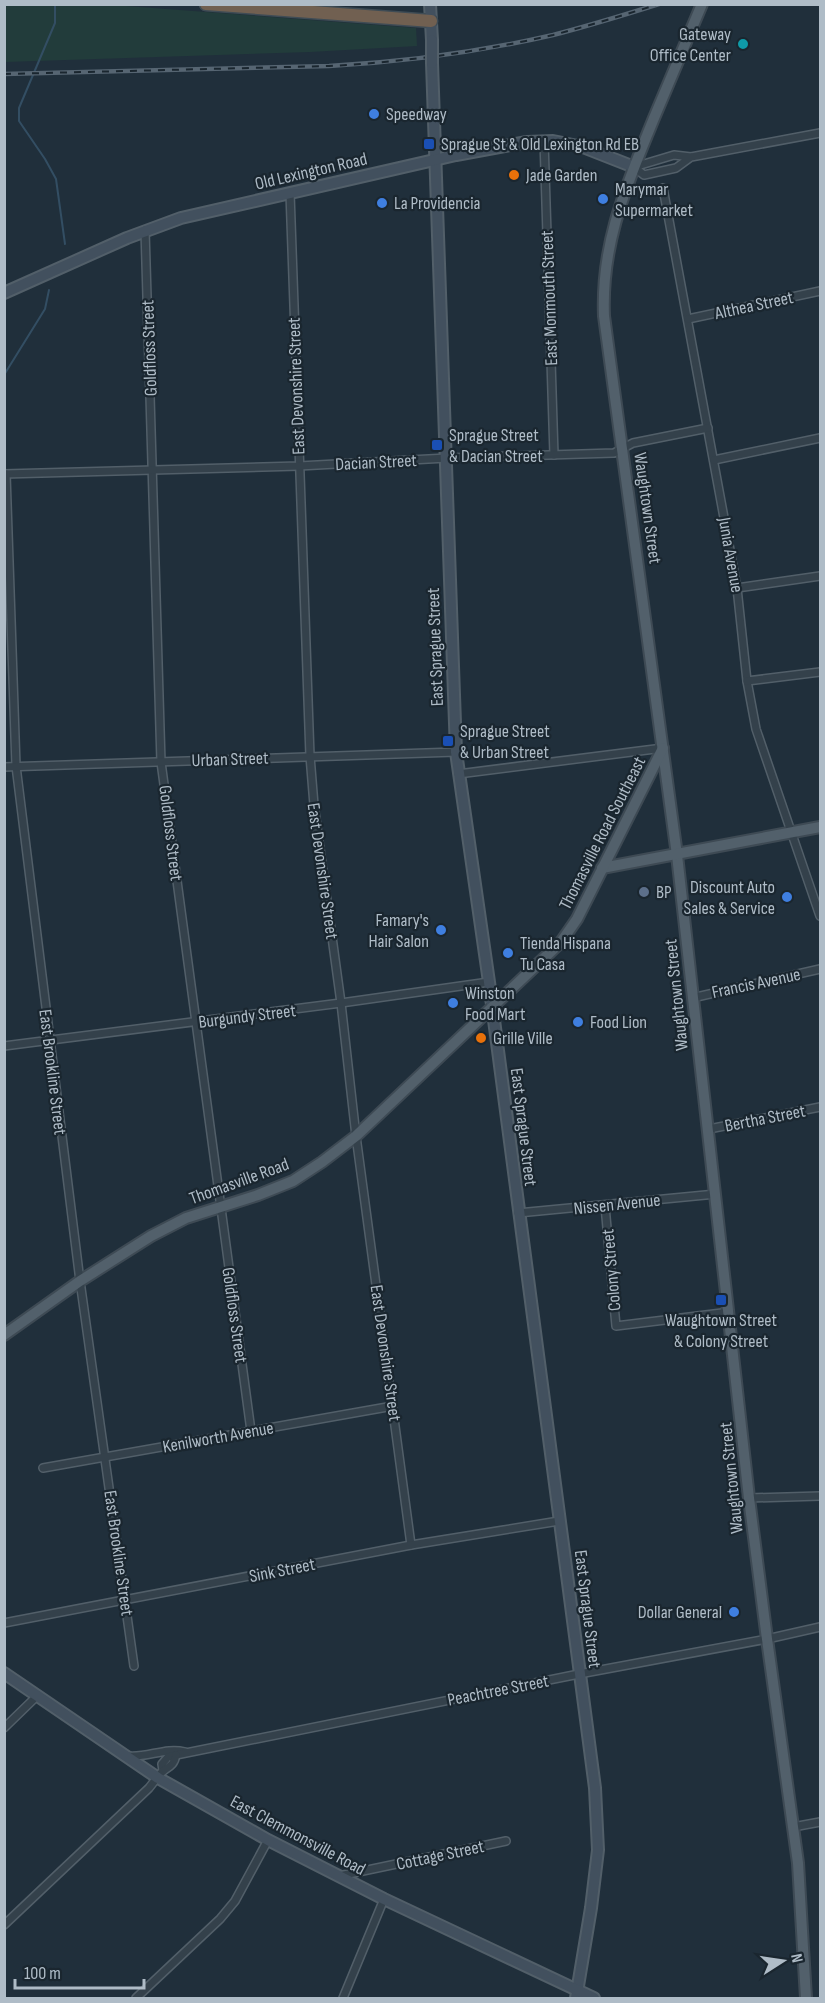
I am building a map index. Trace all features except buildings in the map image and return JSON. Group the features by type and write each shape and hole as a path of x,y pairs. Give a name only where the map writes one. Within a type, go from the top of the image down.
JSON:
{"highway":[{"path":"206,4 431,21"}],"main road":[{"name":"Waughtown Street","path":"702,4 634,167 611,235 604,287 605,322 677,855 730,1312 749,1498 766,1639 798,1863 806,1998"},
{"name":"Thomasville Road Southeast","path":"493,1008 561,942 577,919 663,748"},
{"path":"602,868 820,827"},
{"name":"Thomasville Road","path":"4,1335 80,1281 151,1236 186,1218 293,1181 356,1136 493,1008"}],"street":[{"name":"East Sprague Street","path":"430,4 458,774 493,1008 518,1213 596,1788 598,1850 577,1994"},
{"name":"Old Lexington Road","path":"634,167 674,155 691,157 820,133"},
{"name":"East Monmouth Street","path":"543,140 554,454"},
{"name":"Old Lexington Road","path":"4,293 145,230 199,213 527,141 562,142 583,147 634,167 644,175 676,168 691,157"},
{"name":"Junia Avenue","path":"663,188 737,588 747,681 756,729 820,916"},
{"name":"East Devonshire Street","path":"290,193 310,756 314,805 411,1545"},
{"name":"Goldfloss Street","path":"145,230 161,762 251,1431"},
{"name":"Althea Street","path":"688,319 820,291"},
{"name":"Dacian Street","path":"5,474 299,466 447,458 614,453 633,443 708,428"},
{"path":"714,460 820,438"},
{"name":"East Brookline Street","path":"5,474 16,766 80,1281 134,1666"},
{"path":"737,588 820,576"},
{"path":"747,681 820,672"},
{"path":"458,774 663,748"},
{"name":"Urban Street","path":"4,767 456,752"},
{"name":"Francis Avenue","path":"692,998 820,969"},
{"name":"Burgundy Street","path":"4,1046 489,982"},
{"name":"Bertha Street","path":"709,1129 820,1107"},
{"name":"Nissen Avenue","path":"518,1213 716,1194"},
{"name":"Colony Street","path":"605,1206 616,1326 730,1312"},
{"name":"Kenilworth Avenue","path":"43,1468 393,1406"},
{"path":"749,1498 820,1496"},
{"name":"Sink Street","path":"4,1623 411,1545 559,1521"},
{"name":"Peachtree Street","path":"4,1925 160,1775 162,1764 168,1757 820,1627"},
{"name":"East Clemmonsville Road","path":"4,1672 123,1755 268,1840 577,1994 594,1998"},
{"path":"4,1728 38,1695"},
{"path":"123,1755 134,1756 168,1750 187,1753"},
{"path":"793,1827 820,1822"},
{"path":"136,1998 220,1919 235,1901 268,1840"},
{"name":"Cottage Street","path":"339,1876 506,1841"},
{"path":"343,1998 384,1899"}],"green space":[{"path":"113,5 416,28 417,46 310,52 5,62 5,6"}],"waterway":[{"path":"55,4 55,23 19,108 19,121 56,179 65,244"},
{"path":"4,375 45,309 49,290"}],"railway":[{"path":"4,74 329,66 385,62 469,51 553,35 659,4"}],"place":[{"name":"Gateway Office Center","path":"743,44"},
{"name":"Speedway","path":"374,114"},
{"name":"Sprague St & Old Lexington Rd EB","path":"429,144"},
{"name":"Jade Garden","path":"514,175"},
{"name":"Marymar Supermarket","path":"603,199"},
{"name":"La Providencia","path":"382,203"},
{"name":"Sprague Street & Dacian Street","path":"437,445"},
{"name":"Sprague Street & Urban Street","path":"448,741"},
{"name":"BP","path":"644,892"},
{"name":"Discount Auto Sales & Service","path":"787,897"},
{"name":"Famary's Hair Salon","path":"441,930"},
{"name":"Tienda Hispana Tu Casa","path":"508,953"},
{"name":"Winston Food Mart","path":"453,1003"},
{"name":"Food Lion","path":"578,1022"},
{"name":"Grille Ville","path":"481,1038"},
{"name":"Waughtown Street & Colony Street","path":"721,1300"},
{"name":"Dollar General","path":"734,1612"}]}
